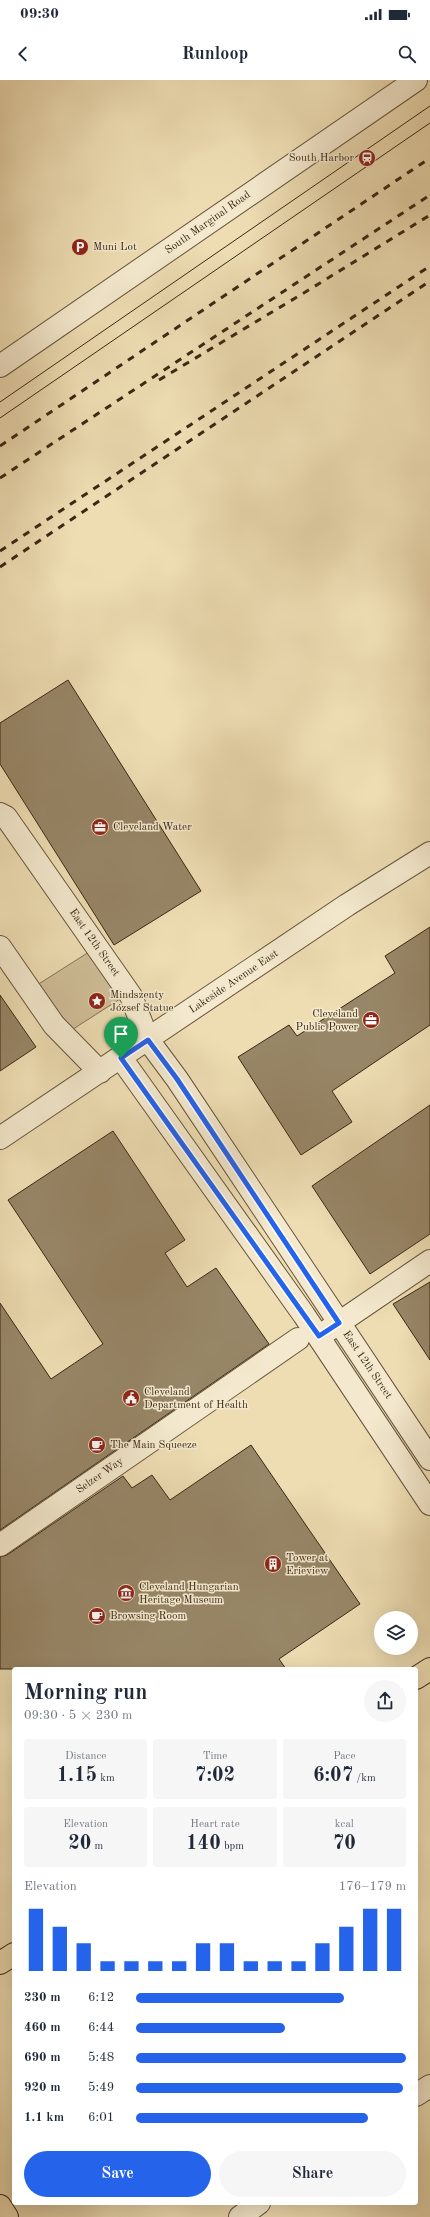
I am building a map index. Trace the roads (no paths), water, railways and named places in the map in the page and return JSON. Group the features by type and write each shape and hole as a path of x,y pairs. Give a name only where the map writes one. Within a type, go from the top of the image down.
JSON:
{"main road":[{"path":"418,1677 430,1668"},
{"path":"0,1963 12,1955"},
{"path":"0,2206 7,2217"}],"street":[{"name":"South Marginal Road","path":"0,366 416,80"},
{"name":"East 12th Street","path":"0,814 6,817 131,996 148,1040 177,1079 430,1459"},
{"name":"Lakeside Avenue East","path":"0,1138 347,905 430,854"},
{"path":"0,947 54,1025 100,1072"},
{"path":"121,1058 309,1338 430,1504"},
{"name":"Selzer Way","path":"0,1545 309,1338 339,1323 430,1261"},
{"path":"418,2094 430,2086"},
{"path":"240,2217 256,2205"}],"tram line":[{"path":"0,402 430,106"},
{"path":"0,418 430,123"}],"railway":[{"path":"0,446 430,158"},
{"path":"0,478 430,195"},
{"path":"159,380 430,215"},
{"path":"0,551 430,266"},
{"path":"0,567 430,281"}],"place":[{"name":"South Harbor","path":"367,158"},
{"name":"Muni Lot","path":"80,247"},
{"name":"Cleveland Water","path":"100,827"},
{"name":"Mindszenty József Statue","path":"97,1001"},
{"name":"Cleveland Public Power","path":"371,1020"},
{"name":"Cleveland Department of Health","path":"131,1398"},
{"name":"The Main Squeeze","path":"97,1445"},
{"name":"Tower at Erieview","path":"273,1564"},
{"name":"Cleveland Hungarian Heritage Museum","path":"126,1593"},
{"name":"Browsing Room","path":"97,1616"}]}
